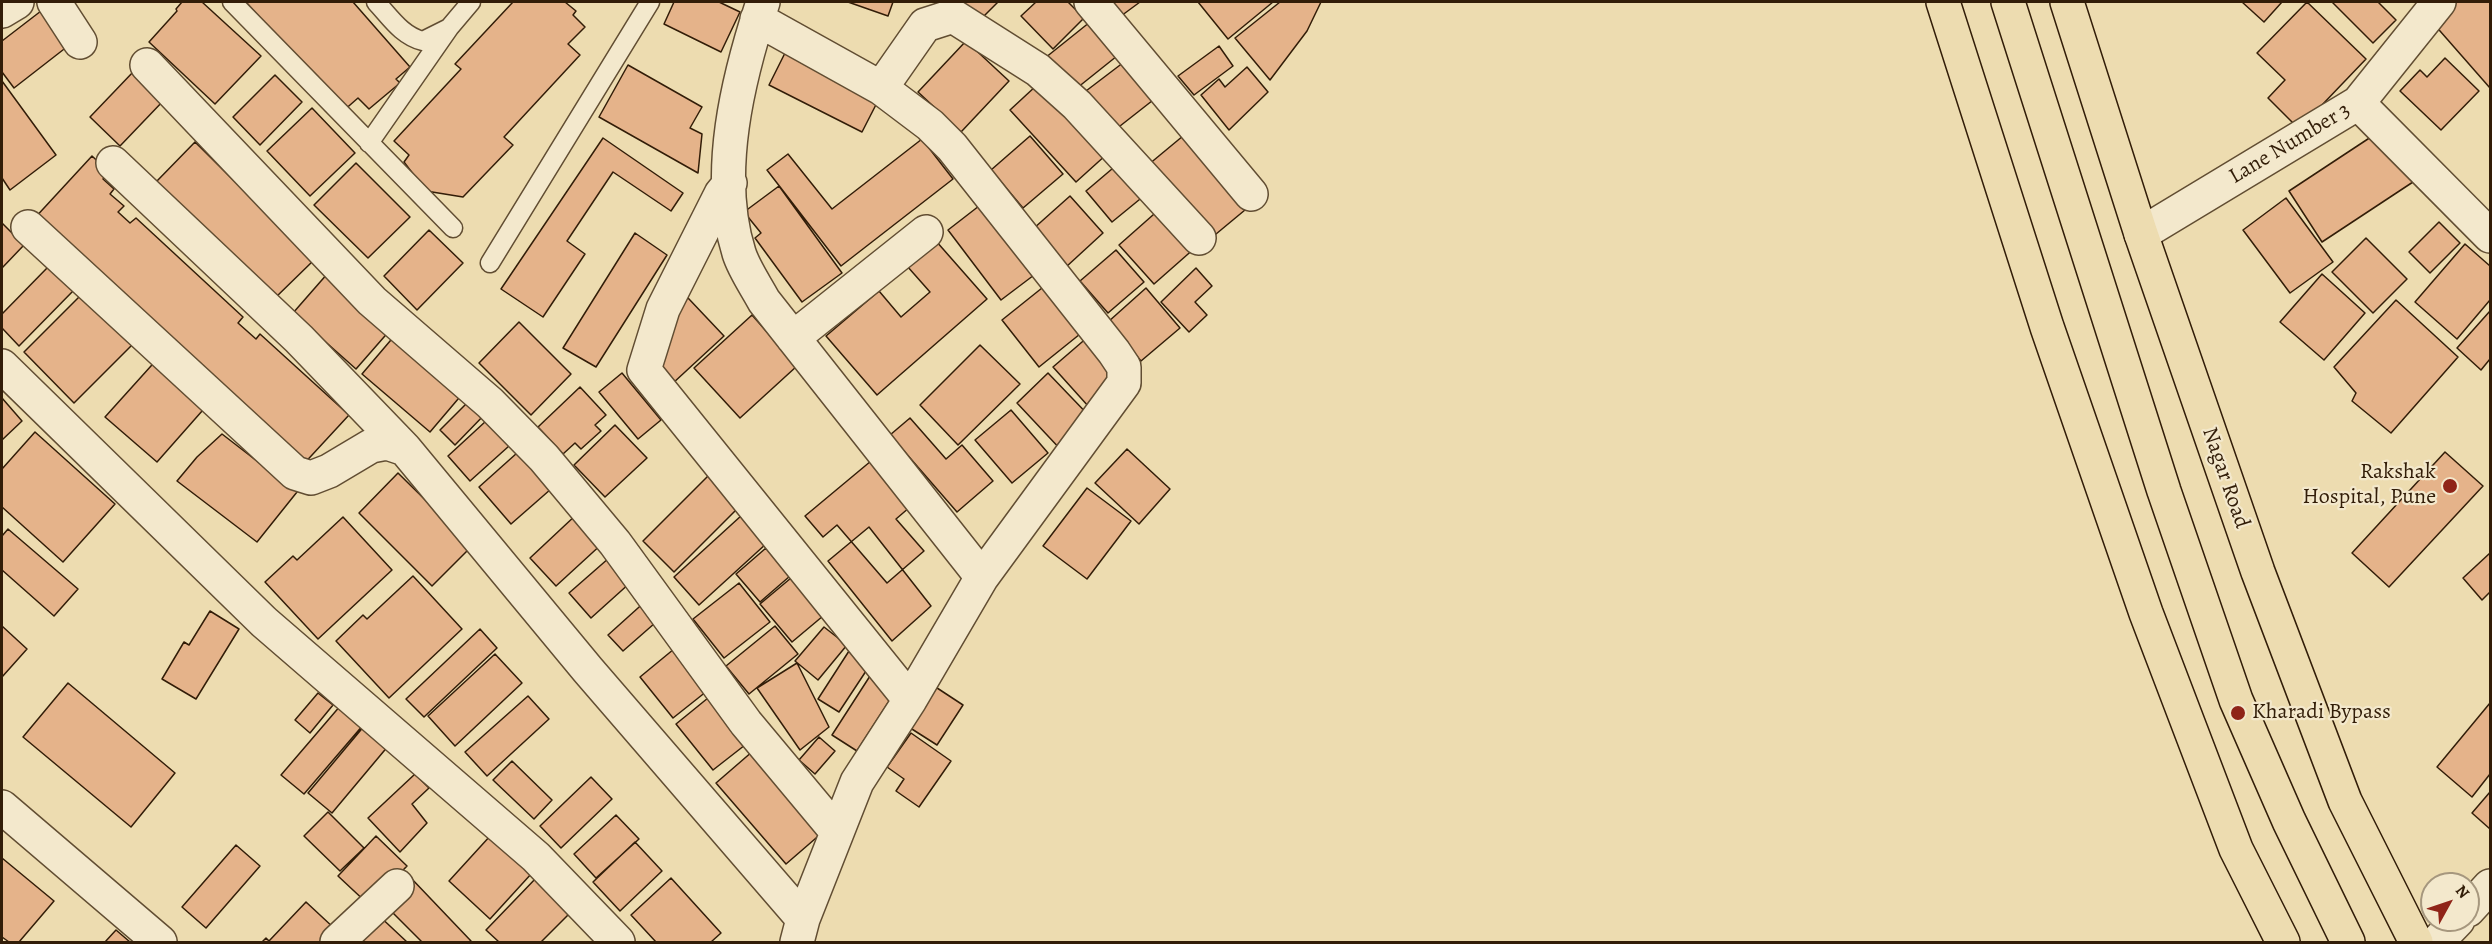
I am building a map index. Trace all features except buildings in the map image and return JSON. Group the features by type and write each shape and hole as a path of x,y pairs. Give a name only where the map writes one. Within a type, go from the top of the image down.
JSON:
{"highway":[{"path":"1943,2 2047,327 2146,613 2236,849 2283,942"},
{"path":"2008,2 2164,491 2236,700 2289,821 2348,942"},
{"name":"Nagar Road","path":"2067,2 2141,234 2258,572 2345,801 2416,942"}],"street":[{"path":"2,12 17,2"},
{"path":"54,2 80,42"},
{"path":"1091,2 1251,194"},
{"name":"Lane Number 3","path":"2141,234 2358,103 2439,2"},
{"path":"881,88 925,25 943,9 1038,70 1077,105 1199,238"},
{"path":"800,931 856,782 910,700 982,577 1124,383 1124,367 952,147 930,125 881,88 760,10 742,72 730,146 729,208 739,254 764,301 982,577"},
{"path":"147,65 372,301 490,403 544,458 615,543 746,723 837,832"},
{"path":"2358,103 2490,236"},
{"path":"113,163 298,339 405,449 800,931"},
{"path":"730,183 721,194 663,309 644,370 910,700"},
{"path":"28,227 295,473 311,478 329,471 370,446 387,443 405,449"},
{"path":"793,338 926,232"},
{"path":"2,366 264,622 536,856 618,942"},
{"path":"2,807 160,942"},
{"path":"338,942 397,886"}],"lane":[{"path":"232,2 453,228"},
{"path":"376,2 412,39 423,41 448,28"},
{"path":"369,143 448,28 471,2"},
{"path":"490,263 650,2"}],"place":[{"name":"Rakshak Hospital, Pune","path":"2450,486"},
{"name":"Kharadi Bypass","path":"2238,713"}]}
